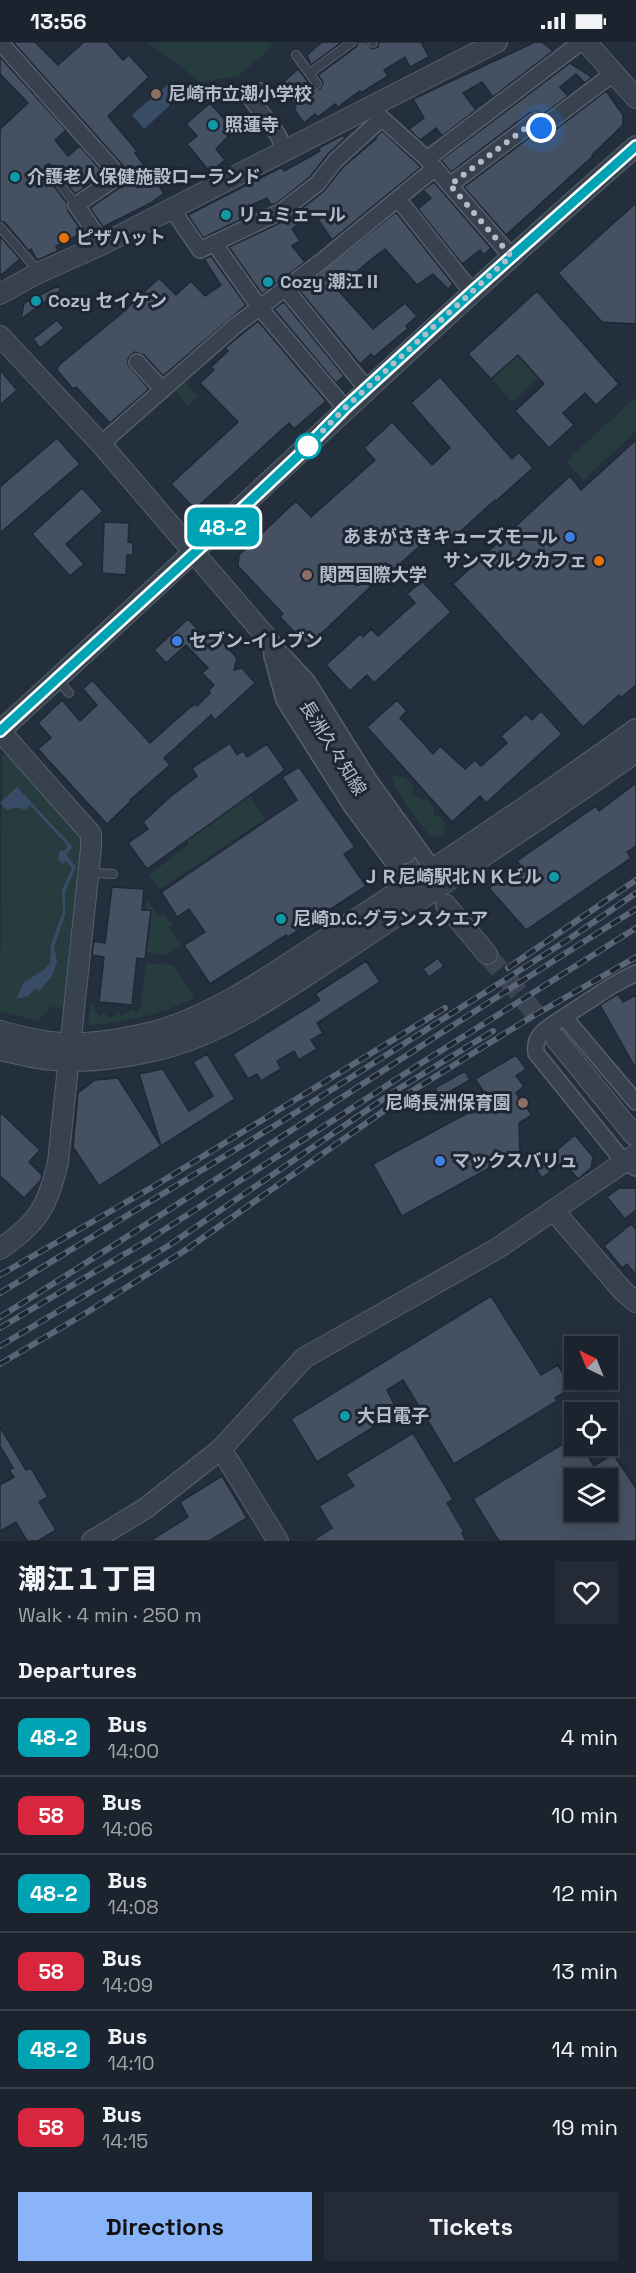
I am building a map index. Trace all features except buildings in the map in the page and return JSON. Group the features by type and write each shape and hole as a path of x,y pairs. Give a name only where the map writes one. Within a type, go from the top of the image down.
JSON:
{"street":[{"path":"0,42 119,176 76,205 103,244"},
{"path":"0,294 285,151 377,112 497,42"},
{"path":"101,444 235,326 398,199 431,163 581,42"},
{"path":"586,42 636,98"},
{"path":"450,185 535,121 541,128 614,73"},
{"path":"261,92 252,100 278,135 285,151"},
{"path":"377,112 431,163 511,256"},
{"path":"172,209 200,250 282,212 321,181 377,112"},
{"path":"0,1249 36,1219 48,1198 58,1162 91,834 0,731 63,686 193,554 299,455 345,408 511,256 636,146"},
{"path":"398,199 472,292"},
{"path":"214,243 260,308 345,408"},
{"path":"285,288 367,389"},
{"name":"長洲久々知線","path":"0,336 101,444 268,639 346,770 405,853"},
{"path":"137,362 163,390"},
{"path":"268,639 307,681 369,780 439,876"},
{"path":"268,639 284,700 352,807 415,892"},
{"path":"0,1050 43,1059 70,1052 130,1055 163,1048 204,1034 249,1012 439,876 636,729"},
{"path":"439,876 569,801 636,752"},
{"path":"446,905 487,954"},
{"path":"633,1155 536,1053 535,1044 539,1035 564,1017 603,991 636,973"},
{"path":"564,1017 636,1102"},
{"path":"0,1031 45,1041 70,1052"},
{"path":"556,1039 633,1155"},
{"path":"92,1541 146,1508 221,1449 304,1358 498,1248 633,1155"},
{"path":"554,1211 636,1302"},
{"path":"221,1449 278,1541"}],"lane":[{"path":"310,73 352,42"},
{"path":"296,55 317,84"},
{"path":"49,170 76,205"},
{"path":"0,227 33,265 36,274"},
{"path":"95,873 112,874"}],"green space":[{"path":"147,42 269,42 273,46 238,76 201,82"},
{"path":"518,355 538,378 512,402 491,379"},
{"path":"182,380 198,397 188,406 173,388"},
{"path":"636,397 636,431 583,480 566,461"},
{"path":"2,754 9,754 82,835 84,842 67,1011 53,1006 37,1021 0,1011"},
{"path":"390,776 405,777 413,785 414,794 421,799 428,800 434,809 433,815 439,816 445,823 443,836 429,835 406,805"},
{"path":"250,795 265,819 159,890 149,875 189,844 187,841"},
{"path":"147,900 159,917 163,914 170,923 172,922 169,928 182,945 166,955 139,952 140,942 148,941 151,910 146,909"},
{"path":"146,963 173,965 195,998 143,1017 88,1025 90,1003 99,1016 104,1012 109,1019 119,1012 122,1016 133,1009 137,1014 141,1007"}],"water":[{"path":"168,84 179,97 144,129 132,115"},
{"path":"17,787 73,847 66,854 76,867 65,892 65,915 54,947 57,962 52,976 39,991 36,988 28,996 16,999 24,982 45,969 50,963 51,945 63,912 62,890 72,868 66,861 62,864 58,859 60,851 64,851 68,846 30,805 26,810 16,807 7,810 0,803"}],"tunnel":[{"path":"405,853 433,889"},
{"path":"487,954 556,1039"}],"railway":[{"path":"508,968 636,880"},
{"path":"0,1293 287,1118 569,939 636,893"},
{"path":"0,1317 636,909"},
{"path":"0,1328 150,1239 423,1062 636,928"},
{"path":"0,1364 184,1251 412,1091 533,1016 636,957"},
{"path":"0,1275 156,1185 445,1008"},
{"path":"0,1346 168,1246 395,1091 493,1031"}],"bus line":[{"name":"48-2","path":"0,731 214,535 345,408 636,146"}],"place":[{"name":"尼崎市立潮小学校","path":"156,94"},
{"name":"照蓮寺","path":"213,125"},
{"name":"介護老人保健施設ローランド","path":"15,177"},
{"name":"リュミェール","path":"226,215"},
{"name":"ピザハット","path":"64,238"},
{"name":"Cozy 潮江Ⅱ","path":"268,282"},
{"name":"Cozy セイケン","path":"36,301"},
{"name":"あまがさきキューズモール","path":"570,537"},
{"name":"サンマルクカフェ","path":"599,561"},
{"name":"関西国際大学","path":"307,575"},
{"name":"セブン-イレブン","path":"177,641"},
{"name":"ＪＲ尼崎駅北ＮＫビル","path":"554,877"},
{"name":"尼崎D.C.グランスクエア","path":"281,919"},
{"name":"尼崎長洲保育園","path":"523,1103"},
{"name":"マックスバリュ","path":"440,1161"},
{"name":"大日電子","path":"345,1416"}],"route":[{"path":"308,446 345,408 511,256 450,185 535,121 541,128"}]}
